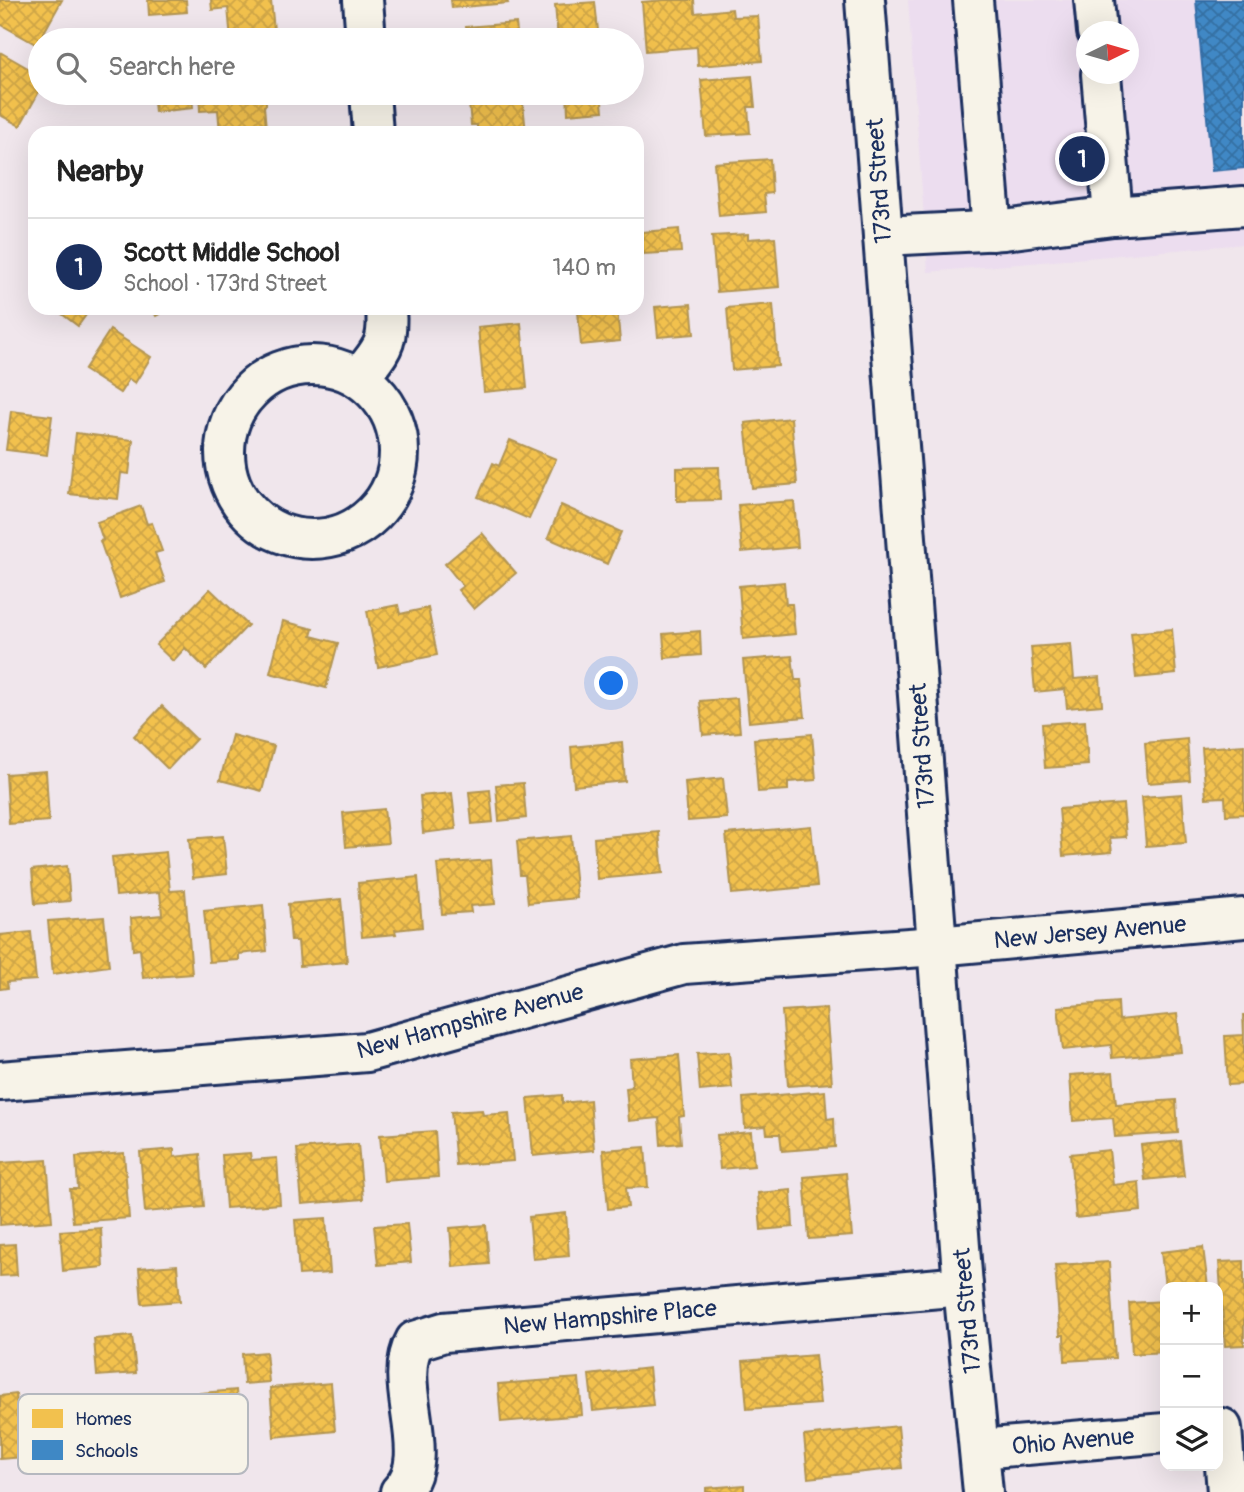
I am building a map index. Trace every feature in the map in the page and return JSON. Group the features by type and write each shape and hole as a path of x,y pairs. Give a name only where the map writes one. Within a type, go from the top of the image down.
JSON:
{"street":[{"path":"363,0 365,28"},
{"name":"173rd Street","path":"865,0 963,1286 983,1492"},
{"path":"973,0 992,231"},
{"path":"1094,0 1096,21"},
{"path":"1102,84 1113,216"},
{"path":"371,105 372,126"},
{"path":"883,236 992,231 1113,216 1244,206"},
{"path":"360,378 384,344 386,315"},
{"path":"306,364 334,366 360,378 382,398 396,425 401,454 394,484 379,510 356,529 327,539 297,539 269,529 247,511 232,488 229,478 225,460 226,433 237,407 255,385 279,370 306,364"},
{"name":"New Jersey Avenue","path":"937,946 1244,918"},
{"name":"New Hampshire Avenue","path":"0,1081 367,1052 684,964 937,946"},
{"name":"New Hampshire Place","path":"400,1492 406,1486 412,1471 414,1450 408,1361 415,1341 427,1335 963,1286"},
{"path":"1227,1492 1228,1428"},
{"name":"Ohio Avenue","path":"980,1449 1160,1433"}],"shaded area":[{"path":"908,0 1244,0 1244,244 928,272"}],"building: Homes":[{"path":"0,0 62,0 46,28 28,28 28,40 0,24"},
{"path":"148,0 186,0 187,12 149,15"},
{"path":"211,0 271,0 274,28 230,28 228,8 212,10"},
{"path":"451,0 507,0 508,3 452,8"},
{"path":"694,0 695,13 732,9 733,17 758,16 762,61 698,66 697,47 646,51 642,2"},
{"path":"595,2 598,28 557,28 555,5"},
{"path":"516,23 517,28 466,28"},
{"path":"0,52 28,68 28,105 32,105 20,126 0,115"},
{"path":"752,76 755,107 748,107 750,133 706,136 701,80"},
{"path":"154,105 193,105 193,108 155,112"},
{"path":"200,105 266,105 266,126 219,126 218,110 200,111"},
{"path":"469,105 523,105 525,126 471,125"},
{"path":"568,105 602,105 603,111 568,114"},
{"path":"770,159 772,193 764,194 766,212 719,216 714,163"},
{"path":"679,229 681,252 644,254 644,232"},
{"path":"748,234 748,239 775,237 779,287 717,292 712,236"},
{"path":"691,304 694,334 658,337 655,307"},
{"path":"773,304 778,366 732,370 727,308"},
{"path":"63,315 86,315 78,326"},
{"path":"578,315 618,315 620,341 581,345"},
{"path":"521,323 527,388 484,392 478,327"},
{"path":"110,330 151,357 135,383 129,379 120,393 84,370"},
{"path":"11,411 52,416 47,455 6,450"},
{"path":"791,418 797,484 752,488 745,423"},
{"path":"76,433 133,440 129,474 121,473 118,499 69,494"},
{"path":"510,440 556,459 529,519 478,497 493,463 499,466"},
{"path":"719,467 720,500 677,501 677,468"},
{"path":"794,501 798,547 742,552 738,505"},
{"path":"561,505 621,532 607,564 548,538"},
{"path":"141,506 147,524 152,523 162,551 155,553 165,582 120,598 100,541 103,540 97,522"},
{"path":"482,533 516,573 474,609 458,590 463,586 445,564"},
{"path":"784,582 786,604 792,604 795,634 743,639 739,586"},
{"path":"210,589 248,625 206,669 185,648 173,661 156,645"},
{"path":"398,605 400,614 428,608 437,655 378,667 367,611"},
{"path":"283,621 313,629 311,636 338,643 326,688 270,673"},
{"path":"1172,629 1176,674 1136,678 1131,633"},
{"path":"700,631 701,655 665,658 663,634"},
{"path":"1071,644 1074,679 1100,677 1102,705 1067,708 1065,689 1035,692 1031,647"},
{"path":"792,656 795,680 801,680 805,717 749,722 743,660"},
{"path":"737,698 740,732 703,735 700,701"},
{"path":"162,706 196,739 168,769 134,736"},
{"path":"1085,721 1088,765 1045,768 1042,724"},
{"path":"812,734 816,780 788,782 788,790 758,792 754,739"},
{"path":"232,735 274,746 262,791 220,780"},
{"path":"1187,739 1190,780 1148,783 1145,743"},
{"path":"622,742 625,781 574,786 571,747"},
{"path":"1244,745 1244,814 1226,815 1225,797 1206,798 1202,748"},
{"path":"46,771 49,821 9,824 6,774"},
{"path":"723,778 727,818 688,821 685,782"},
{"path":"523,783 526,818 499,821 496,785"},
{"path":"490,790 493,822 472,824 469,792"},
{"path":"452,793 456,829 423,833 420,796"},
{"path":"1182,794 1186,843 1146,846 1142,797"},
{"path":"1123,804 1126,837 1110,838 1112,852 1063,856 1059,809"},
{"path":"384,809 388,843 346,847 343,813"},
{"path":"811,826 817,886 732,894 726,834"},
{"path":"659,832 663,873 597,879 594,838"},
{"path":"223,836 227,874 193,878 189,839"},
{"path":"571,836 577,898 528,903 525,875 520,875 517,841"},
{"path":"166,852 170,891 185,890 192,974 143,978 140,949 133,950 131,918 162,915 160,892 116,896 112,857"},
{"path":"491,860 495,904 470,906 471,912 442,914 437,864"},
{"path":"67,866 70,901 35,904 32,870"},
{"path":"418,877 422,927 395,930 396,934 362,937 358,883"},
{"path":"341,899 347,962 300,966 298,941 291,941 288,904"},
{"path":"263,905 267,951 239,954 239,960 209,962 204,911"},
{"path":"104,917 109,966 53,974 48,921"},
{"path":"31,932 36,980 7,982 8,988 0,989 0,935"},
{"path":"1118,1002 1119,1020 1177,1014 1181,1052 1112,1058 1111,1045 1063,1050 1058,1007"},
{"path":"826,1008 832,1083 788,1086 782,1011"},
{"path":"1244,1035 1244,1084 1228,1085 1225,1036"},
{"path":"729,1052 732,1088 700,1091 697,1054"},
{"path":"679,1055 684,1116 679,1117 681,1143 661,1145 659,1118 629,1121 626,1088 632,1087 630,1059"},
{"path":"1113,1072 1116,1104 1176,1100 1178,1133 1115,1137 1113,1118 1073,1121 1070,1075"},
{"path":"825,1091 827,1119 834,1118 835,1147 782,1151 780,1134 767,1134 766,1126 745,1128 743,1098"},
{"path":"562,1095 562,1103 590,1100 594,1150 533,1156 528,1098"},
{"path":"482,1110 483,1115 509,1113 513,1161 456,1165 451,1112"},
{"path":"435,1131 438,1177 384,1181 380,1135"},
{"path":"751,1132 754,1166 720,1169 717,1135"},
{"path":"1180,1141 1184,1176 1145,1180 1141,1145"},
{"path":"358,1144 363,1199 302,1204 297,1149"},
{"path":"645,1147 648,1187 626,1188 628,1207 608,1209 603,1150"},
{"path":"174,1149 174,1157 200,1154 204,1207 145,1212 140,1152"},
{"path":"1109,1150 1113,1185 1139,1182 1141,1211 1076,1218 1070,1154"},
{"path":"124,1153 129,1218 73,1222 70,1189 78,1189 76,1157"},
{"path":"250,1153 251,1160 277,1158 280,1204 226,1208 222,1155"},
{"path":"47,1160 52,1221 0,1225 0,1163"},
{"path":"846,1173 852,1236 809,1239 804,1177"},
{"path":"791,1190 793,1227 761,1230 758,1193"},
{"path":"566,1213 569,1256 533,1259 529,1217"},
{"path":"326,1218 330,1273 299,1275 295,1220"},
{"path":"407,1224 411,1262 378,1265 374,1226"},
{"path":"486,1225 489,1264 453,1267 450,1228"},
{"path":"101,1228 103,1267 63,1271 60,1231"},
{"path":"15,1244 17,1275 0,1276 0,1245"},
{"path":"1203,1247 1207,1282 1164,1282 1161,1252"},
{"path":"1244,1261 1244,1345 1225,1346 1223,1282 1220,1282 1219,1262"},
{"path":"1109,1262 1115,1358 1065,1361 1064,1335 1060,1335 1055,1265"},
{"path":"177,1265 180,1301 142,1304 139,1268"},
{"path":"1160,1301 1160,1352 1132,1354 1129,1303"},
{"path":"132,1336 136,1373 97,1376 94,1339"},
{"path":"266,1352 269,1382 244,1384 242,1354"},
{"path":"815,1355 820,1404 747,1409 743,1361"},
{"path":"649,1368 653,1405 593,1411 589,1375"},
{"path":"579,1378 582,1415 501,1422 498,1384"},
{"path":"331,1383 335,1431 274,1437 270,1388"},
{"path":"236,1390 236,1394 189,1394"},
{"path":"16,1394 18,1458 0,1459 0,1396"},
{"path":"898,1426 902,1468 808,1478 804,1436"},
{"path":"744,1485 744,1492 706,1492 706,1488"}],"building: Schools":[{"path":"1196,0 1244,0 1244,168 1212,171"}],"place":[{"name":"Scott Middle School","path":"1082,159"}]}
